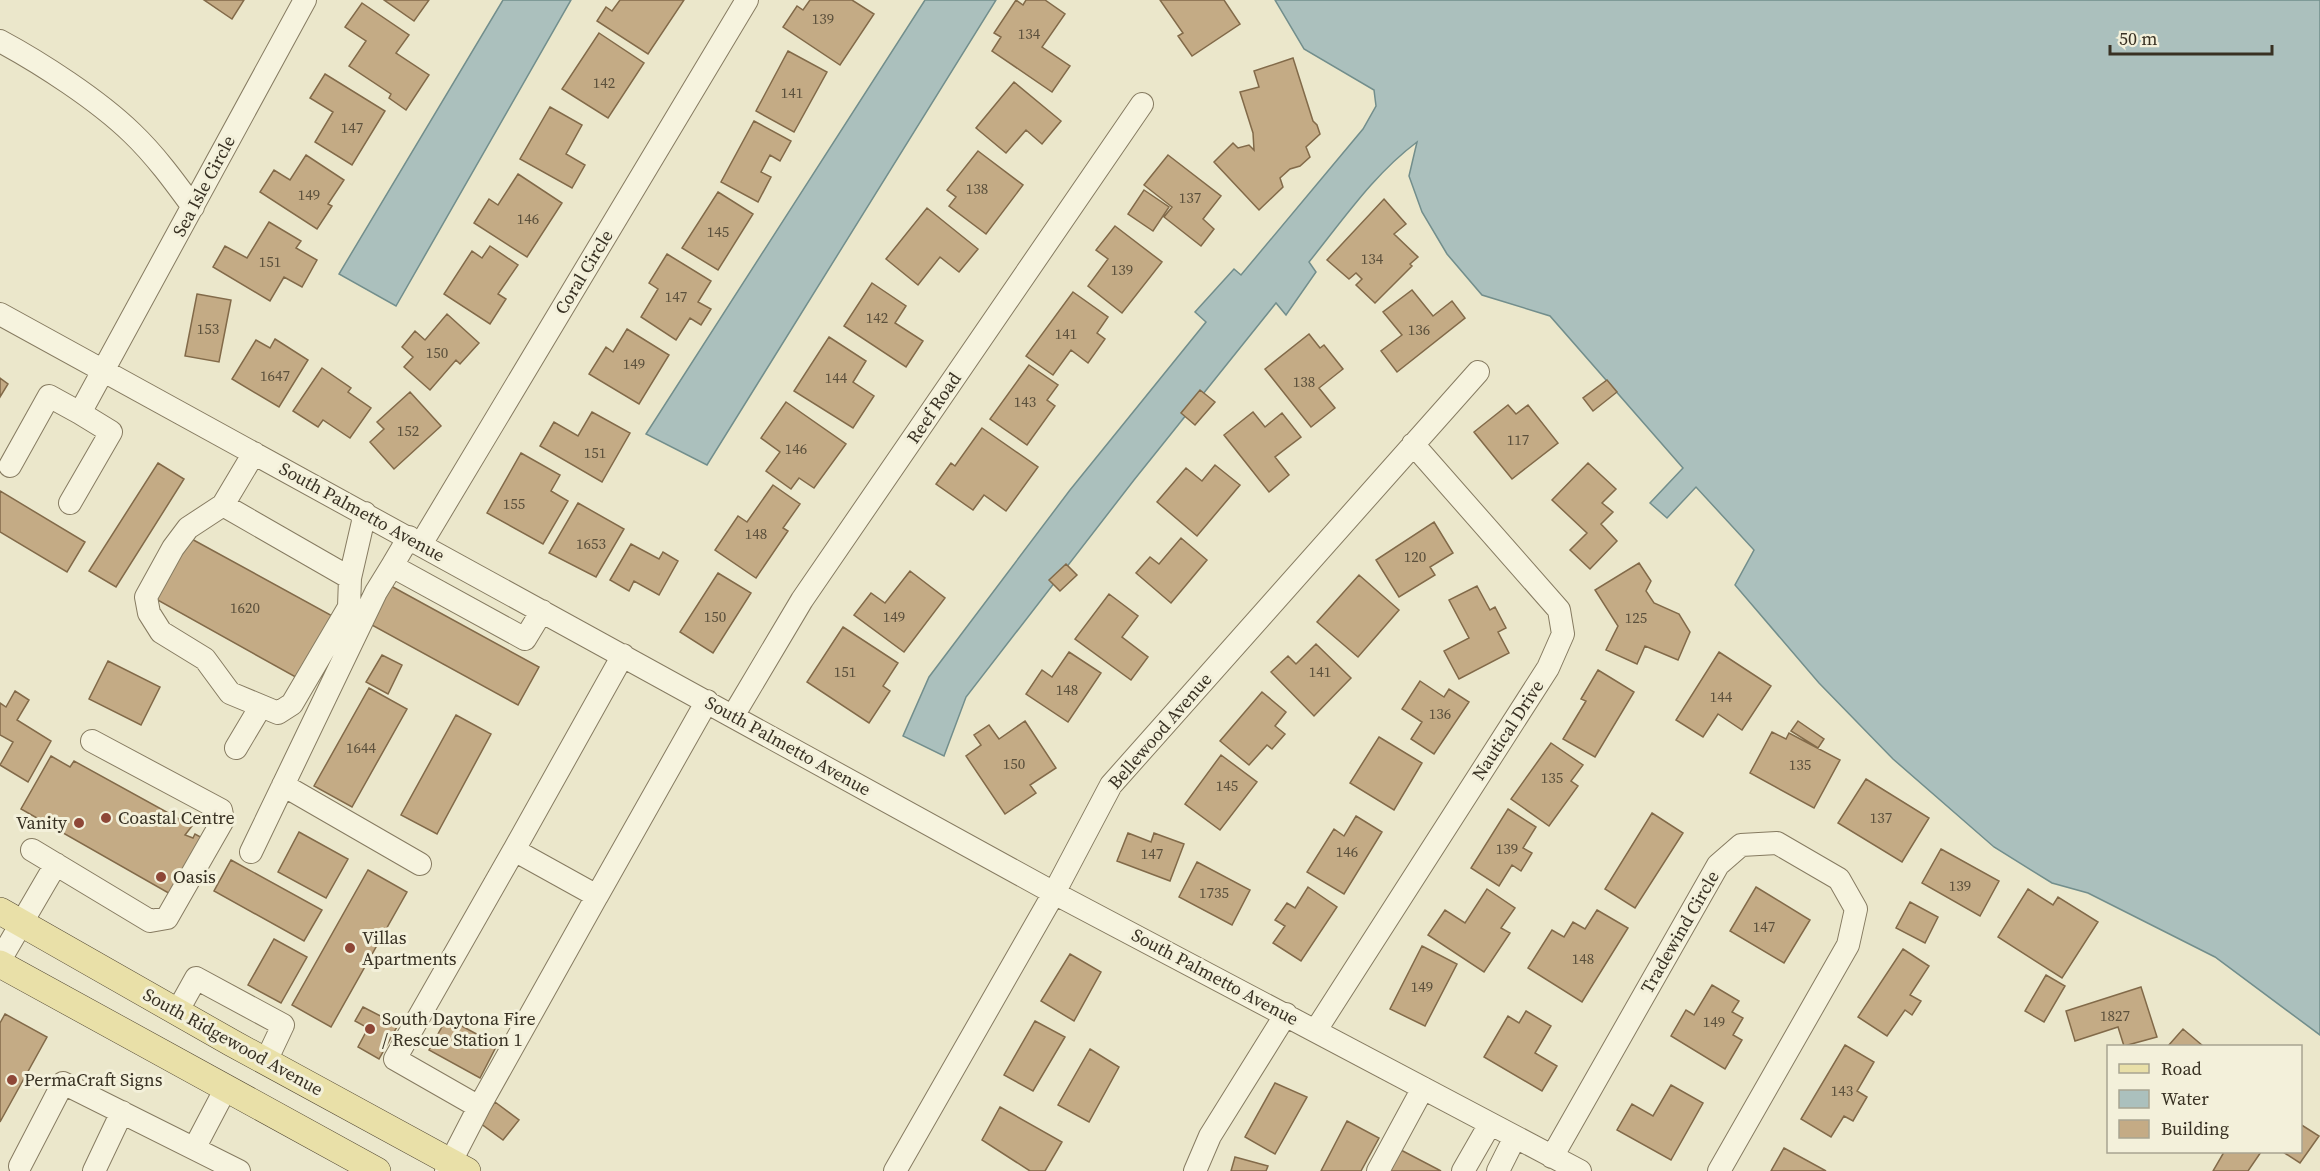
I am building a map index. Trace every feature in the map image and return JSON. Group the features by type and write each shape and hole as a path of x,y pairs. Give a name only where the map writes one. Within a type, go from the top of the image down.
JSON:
{"main road":[{"name":"South Ridgewood Avenue","path":"11,917 454,1168"},
{"path":"0,962 376,1171"}],"street":[{"name":"Sea Isle Circle","path":"80,413 304,0"},
{"name":"Coral Circle","path":"251,852 376,592 392,566 415,540 747,0"},
{"path":"0,41 91,99 131,131 166,169 193,207"},
{"name":"Reef Road","path":"733,716 802,600 1142,104"},
{"name":"South Palmetto Avenue","path":"0,314 1054,893 1580,1171"},
{"name":"Bellewood Avenue","path":"896,1171 1054,893 1111,785 1478,372"},
{"path":"10,466 49,396 111,432 70,503"},
{"name":"Nautical Drive","path":"1316,1030 1548,668 1563,634 1559,610 1413,444"},
{"path":"255,453 223,505 188,528 173,548 146,597 149,613 161,632 205,659 230,693 278,713 292,704 349,607 350,578 364,513"},
{"path":"223,505 350,578"},
{"path":"392,566 525,639 542,611"},
{"path":"479,1107 395,1059 623,655"},
{"path":"454,1168 479,1107 707,701"},
{"path":"236,747 261,706"},
{"path":"32,850 150,921 166,918 223,820 221,810 92,741"},
{"path":"284,785 420,864"},
{"name":"Tradewind Circle","path":"1552,1157 1718,865 1741,845 1777,843 1839,879 1856,909 1848,945 1719,1171"},
{"path":"514,850 597,896"},
{"path":"0,962 11,917 56,864"},
{"path":"177,1012 196,978 283,1024 266,1061"},
{"path":"1196,1171 1210,1136 1286,1014"},
{"path":"20,1166 63,1083 239,1171"},
{"path":"195,1147 226,1088"},
{"path":"1378,1171 1423,1088"},
{"path":"94,1171 122,1112"},
{"path":"1462,1171 1490,1124"},
{"path":"1498,1171 1515,1137"}],"water":[{"path":"503,0 571,0 396,306 339,274"},
{"path":"925,0 996,0 707,465 646,434"},
{"path":"1275,0 2320,0 2320,1035 2215,957 2088,893 2052,883 1994,847 1893,759 1819,683 1735,585 1754,550 1696,487 1667,518 1650,503 1683,468 1550,316 1482,295 1447,254 1422,212 1409,176 1417,142 1387,168 1347,214 1309,262 1316,272 1286,315 1276,303 1134,480 966,697 944,756 903,736 929,677 1070,490 1206,322 1195,312 1234,269 1241,275 1363,129 1376,106 1374,90 1304,49"}],"building":[{"path":"204,0 244,0 232,19"},
{"path":"384,0 429,0 414,21"},
{"path":"620,0 684,0 648,54 597,21 606,7 612,11"},
{"path":"810,0 852,0 874,14 840,65 783,27 797,6 803,10"},
{"path":"1016,0 1023,5 1026,0 1045,0 1065,14 1042,47 1070,66 1052,92 992,51 1001,37 994,33"},
{"path":"1160,0 1224,0 1240,24 1192,56 1178,36 1183,33"},
{"path":"362,3 409,35 396,53 429,75 406,110 389,98 391,94 349,66 366,41 345,27"},
{"path":"599,33 644,63 608,118 562,89"},
{"path":"788,51 827,72 794,132 756,111"},
{"path":"1293,58 1313,121 1320,134 1306,147 1310,157 1280,178 1283,187 1259,210 1214,162 1233,143 1238,148 1249,145 1254,150 1253,133 1240,92 1259,87 1254,71"},
{"path":"325,74 385,111 352,165 315,142 333,112 310,98"},
{"path":"1014,82 1061,121 1042,144 1026,130 1006,153 976,128"},
{"path":"550,107 582,125 566,154 585,165 572,188 520,159"},
{"path":"754,121 791,141 780,161 770,155 761,172 771,177 758,202 721,182"},
{"path":"978,151 1023,185 986,234 949,206 956,197 947,190"},
{"path":"306,155 344,180 328,204 332,206 317,229 260,192 274,170 290,180"},
{"path":"1168,155 1221,196 1203,219 1214,229 1201,246 1164,217 1172,207 1144,185"},
{"path":"518,174 562,203 527,257 474,223 489,199 498,205"},
{"path":"1144,190 1169,207 1153,231 1128,214"},
{"path":"718,192 753,214 718,270 682,248"},
{"path":"1384,199 1406,224 1394,234 1418,257 1375,303 1356,285 1362,279 1356,273 1349,279 1327,260"},
{"path":"927,208 978,249 959,272 940,257 918,285 886,259"},
{"path":"269,222 301,241 296,248 317,260 302,287 284,277 270,301 213,267 225,246 247,258"},
{"path":"1115,226 1162,262 1122,313 1088,286 1108,259 1096,250"},
{"path":"490,246 518,265 498,294 506,299 490,324 444,294 472,251 482,258"},
{"path":"667,254 711,281 698,302 711,309 701,325 690,318 676,340 641,317 658,289 649,283"},
{"path":"872,283 906,306 895,323 923,341 906,367 844,326"},
{"path":"1412,290 1433,316 1452,301 1465,318 1397,372 1381,351 1402,335 1383,312"},
{"path":"1073,292 1108,317 1097,333 1105,339 1088,363 1071,350 1053,375 1026,356"},
{"path":"197,294 231,300 219,362 185,356"},
{"path":"447,314 479,343 460,364 456,360 430,390 404,367 413,357 402,347 415,331 425,340"},
{"path":"627,329 669,355 639,404 589,374 606,347 613,352"},
{"path":"1309,334 1320,348 1324,345 1343,369 1319,388 1335,408 1311,427 1265,369"},
{"path":"829,337 866,361 853,382 874,396 853,428 794,391"},
{"path":"275,339 308,360 279,407 232,379 256,340 270,348"},
{"path":"1029,365 1058,385 1047,400 1055,406 1027,445 990,419"},
{"path":"322,368 351,388 348,392 371,408 350,438 323,420 318,427 293,411"},
{"path":"0,378 8,384 0,397"},
{"path":"1607,380 1617,392 1593,411 1583,398"},
{"path":"1200,390 1215,402 1195,425 1181,413"},
{"path":"410,392 441,426 394,469 370,442 384,429 377,422"},
{"path":"786,402 846,444 814,488 799,478 791,489 766,471 780,452 761,438"},
{"path":"1508,405 1516,414 1528,405 1558,443 1512,479 1474,432"},
{"path":"592,412 630,433 602,482 540,446 554,422 578,436"},
{"path":"1253,412 1265,427 1282,413 1301,437 1275,457 1289,475 1269,492 1224,435"},
{"path":"982,428 1038,467 1006,511 984,495 973,510 936,484 951,463 955,466"},
{"path":"521,453 560,475 551,491 568,501 543,544 487,513"},
{"path":"158,463 184,479 116,587 89,571"},
{"path":"1588,463 1616,489 1602,503 1613,512 1601,524 1617,541 1590,569 1570,550 1587,533 1552,500"},
{"path":"1215,465 1240,485 1197,536 1157,502 1186,468 1202,481"},
{"path":"773,485 800,504 783,528 788,531 756,578 715,550 738,516 747,522"},
{"path":"0,491 85,542 67,572 0,532"},
{"path":"578,503 624,529 596,577 549,553"},
{"path":"1434,522 1453,553 1430,567 1435,575 1399,597 1376,560"},
{"path":"188,537 336,618 301,680 154,598"},
{"path":"1181,538 1207,560 1171,603 1136,573 1150,557 1159,564"},
{"path":"631,544 659,559 663,552 678,561 659,595 634,581 629,591 610,580"},
{"path":"1639,563 1651,581 1646,591 1654,603 1679,614 1690,632 1678,660 1645,646 1637,664 1606,650 1618,626 1595,590"},
{"path":"1066,564 1077,575 1060,591 1049,580"},
{"path":"910,571 945,598 904,652 854,615 871,593 885,603"},
{"path":"718,573 751,593 713,653 680,632"},
{"path":"1359,575 1399,610 1358,657 1317,622"},
{"path":"391,586 539,667 518,705 370,624"},
{"path":"1477,586 1490,610 1495,607 1506,628 1498,632 1509,653 1459,679 1444,651 1469,638 1449,600"},
{"path":"1109,594 1138,616 1122,637 1148,657 1131,680 1075,639"},
{"path":"843,627 898,663 883,686 890,691 869,723 807,682"},
{"path":"1316,644 1351,678 1314,716 1271,672 1288,656 1296,664"},
{"path":"1069,652 1101,673 1068,722 1026,694 1042,670 1052,677"},
{"path":"1719,652 1771,686 1742,730 1718,714 1703,737 1676,720"},
{"path":"382,655 402,665 388,694 366,682"},
{"path":"108,661 160,687 141,725 89,699"},
{"path":"1598,670 1634,692 1595,757 1563,739 1586,701 1581,699"},
{"path":"1420,681 1444,697 1449,689 1469,702 1434,754 1411,739 1422,722 1402,709"},
{"path":"369,688 407,709 352,807 314,786"},
{"path":"15,691 29,700 17,720 51,741 28,782 0,765 13,742 0,735 0,703 6,707"},
{"path":"1262,692 1286,712 1275,726 1285,734 1272,749 1267,745 1249,765 1220,741"},
{"path":"456,715 491,734 437,834 401,815"},
{"path":"1025,721 1056,768 1030,785 1036,793 1005,814 966,756 981,745 974,735 989,725 999,739"},
{"path":"1798,721 1824,739 1818,748 1791,731"},
{"path":"1772,732 1786,739 1789,733 1840,760 1814,808 1750,773"},
{"path":"1379,737 1422,763 1394,810 1350,783"},
{"path":"1551,743 1583,765 1571,781 1578,786 1549,826 1511,799"},
{"path":"1221,755 1257,782 1220,830 1185,804"},
{"name":"Coastal Centre","path":"51,756 70,767 74,761 192,826 185,835 193,838 195,834 206,840 172,895 21,809"},
{"path":"1866,779 1929,818 1902,862 1838,823"},
{"path":"1508,809 1536,827 1523,848 1532,853 1521,871 1512,865 1499,886 1471,868"},
{"path":"1652,813 1683,833 1635,908 1605,889"},
{"path":"1356,816 1382,832 1344,894 1307,872 1334,829 1344,836"},
{"name":"Villas Apartments","path":"299,832 348,859 326,898 278,872"},
{"path":"1128,833 1151,842 1154,833 1184,844 1170,881 1117,861"},
{"path":"1941,849 1999,881 1980,916 1922,883"},
{"name":"Villas Apartments","path":"231,860 322,910 304,941 214,891"},
{"path":"1197,862 1250,890 1232,925 1179,897"},
{"name":"Villas Apartments","path":"368,870 407,892 331,1027 292,1005"},
{"path":"1308,887 1337,907 1301,961 1273,943 1285,926 1275,920 1287,903 1295,908"},
{"path":"1756,887 1810,920 1784,963 1730,931"},
{"path":"1487,889 1515,908 1501,928 1510,933 1484,972 1428,935 1445,910 1465,923"},
{"path":"2028,889 2053,905 2058,897 2098,922 2062,978 1998,937"},
{"path":"1910,902 1938,917 1925,943 1896,928"},
{"path":"1597,910 1628,928 1582,1002 1528,968 1552,930 1564,937 1573,922 1585,929"},
{"path":"274,939 307,957 281,1003 248,985"},
{"path":"1422,946 1457,964 1425,1026 1390,1009"},
{"path":"1903,949 1929,966 1910,995 1921,1001 1912,1015 1905,1010 1887,1036 1858,1017"},
{"path":"1070,954 1101,972 1074,1021 1041,1001"},
{"path":"2046,975 2065,986 2044,1022 2025,1011"},
{"path":"1712,985 1739,1001 1732,1012 1743,1018 1733,1035 1742,1040 1725,1069 1671,1036 1686,1010 1694,1015"},
{"path":"2141,987 2157,1037 2124,1045 2118,1027 2075,1041 2066,1011"},
{"path":"363,1007 398,1025 379,1059 358,1047 368,1028 355,1021"},
{"path":"1526,1011 1551,1026 1535,1053 1557,1066 1542,1091 1484,1057 1508,1016 1519,1023"},
{"name":"PermaCraft Signs","path":"5,1014 47,1037 0,1122 0,1023"},
{"path":"447,1018 497,1045 480,1078 429,1050"},
{"path":"1035,1021 1065,1037 1033,1091 1004,1075"},
{"path":"2183,1029 2202,1045 2169,1045"},
{"path":"1845,1045 1874,1062 1857,1091 1867,1097 1853,1121 1844,1116 1831,1137 1801,1119"},
{"path":"1090,1049 1119,1067 1089,1122 1058,1105"},
{"path":"1275,1083 1307,1097 1275,1154 1245,1137"},
{"path":"1671,1085 1703,1103 1671,1160 1617,1130 1632,1104 1653,1116"},
{"path":"495,1102 519,1120 503,1140 480,1123"},
{"path":"1000,1107 1062,1142 1045,1171 1030,1171 982,1140"},
{"path":"1347,1121 1379,1138 1361,1171 1321,1171"},
{"path":"2302,1125 2319,1136 2300,1163 2285,1153 2302,1153"},
{"path":"1784,1148 1826,1171 1771,1171"},
{"path":"1399,1149 1441,1171 1388,1171"},
{"path":"2223,1153 2260,1153 2248,1171 2213,1171"},
{"path":"1235,1157 1268,1166 1266,1171 1231,1171"}],"place":[{"name":"Coastal Centre","path":"106,818"},
{"name":"Vanity","path":"79,823"},
{"name":"Oasis","path":"161,877"},
{"name":"Villas Apartments","path":"350,948"},
{"name":"South Daytona Fire / Rescue Station 1","path":"370,1029"},
{"name":"PermaCraft Signs","path":"12,1080"}]}
